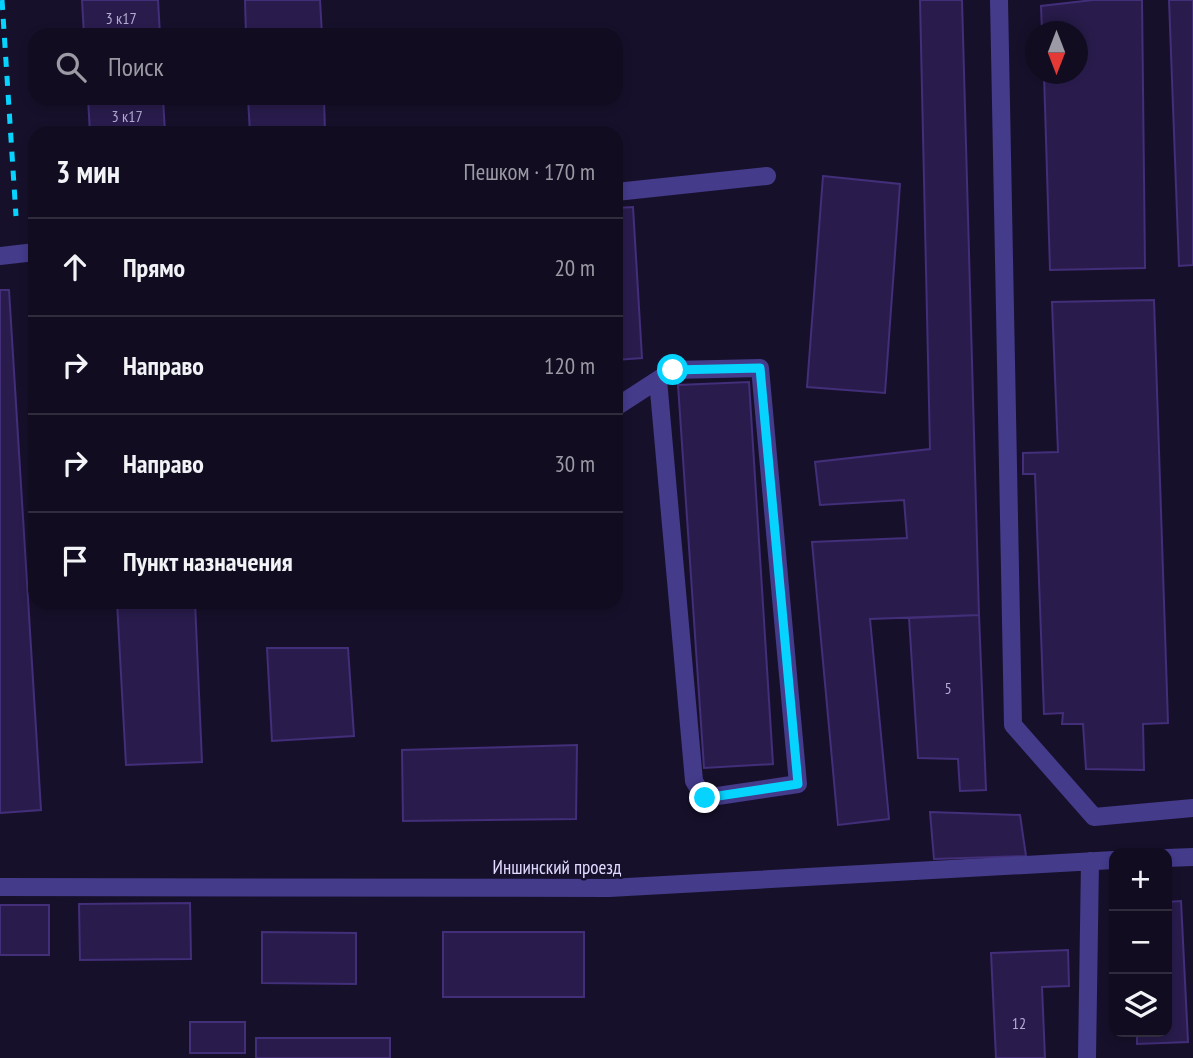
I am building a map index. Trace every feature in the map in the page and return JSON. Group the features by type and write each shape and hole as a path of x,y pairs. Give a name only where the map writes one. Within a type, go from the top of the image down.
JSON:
{"street":[{"path":"999,0 1013,726 1094,817 1193,808"},
{"path":"623,191 767,176"},
{"path":"0,256 28,253"},
{"path":"623,402 657,380 673,370 760,368 798,784 705,798 694,781 657,380"},
{"path":"1172,858 1193,857"},
{"name":"Иншинский проезд","path":"0,887 609,888 1109,860"},
{"path":"1087,1058 1090,861"}],"building":[{"path":"82,0 158,0 160,28 84,28"},
{"path":"245,0 320,0 322,28 246,28"},
{"path":"920,0 962,0 979,615 870,619 889,819 838,825 812,542 907,538 904,500 820,505 815,462 930,449"},
{"path":"1093,0 1142,0 1145,268 1050,270 1044,84 1088,84 1088,21 1042,21 1041,6"},
{"path":"1169,0 1193,0 1193,265 1179,266"},
{"path":"88,105 163,105 165,126 90,126"},
{"path":"248,105 324,105 325,126 250,126"},
{"path":"823,176 900,184 885,393 807,387"},
{"path":"633,207 642,358 623,359 623,208"},
{"path":"0,290 9,290 41,810 0,813"},
{"path":"1154,300 1168,723 1143,724 1144,770 1086,769 1083,724 1062,724 1063,713 1044,714 1035,474 1023,474 1023,453 1058,452 1052,302"},
{"path":"749,382 773,764 704,768 678,385"},
{"path":"117,609 195,609 202,762 126,765"},
{"path":"979,615 986,790 960,791 958,759 918,758 909,618"},
{"path":"267,648 348,648 354,736 272,741"},
{"path":"577,745 576,819 403,821 402,750"},
{"path":"930,812 1020,815 1026,856 934,859"},
{"path":"1181,901 1188,1042 1137,1044 1137,1037 1172,1037 1172,902"},
{"path":"190,903 191,959 80,960 79,904"},
{"path":"0,905 49,905 49,955 0,955"},
{"path":"262,932 356,933 356,984 262,983"},
{"path":"443,932 584,932 584,997 443,997"},
{"path":"1068,950 1069,986 1042,987 1045,1058 996,1058 991,953"},
{"path":"190,1022 245,1022 245,1053 190,1053"},
{"path":"256,1038 390,1038 390,1058 256,1058"}],"railway":[{"path":"2,0 16,216"}],"route":[{"path":"673,370 760,368 798,784 705,798"}]}
